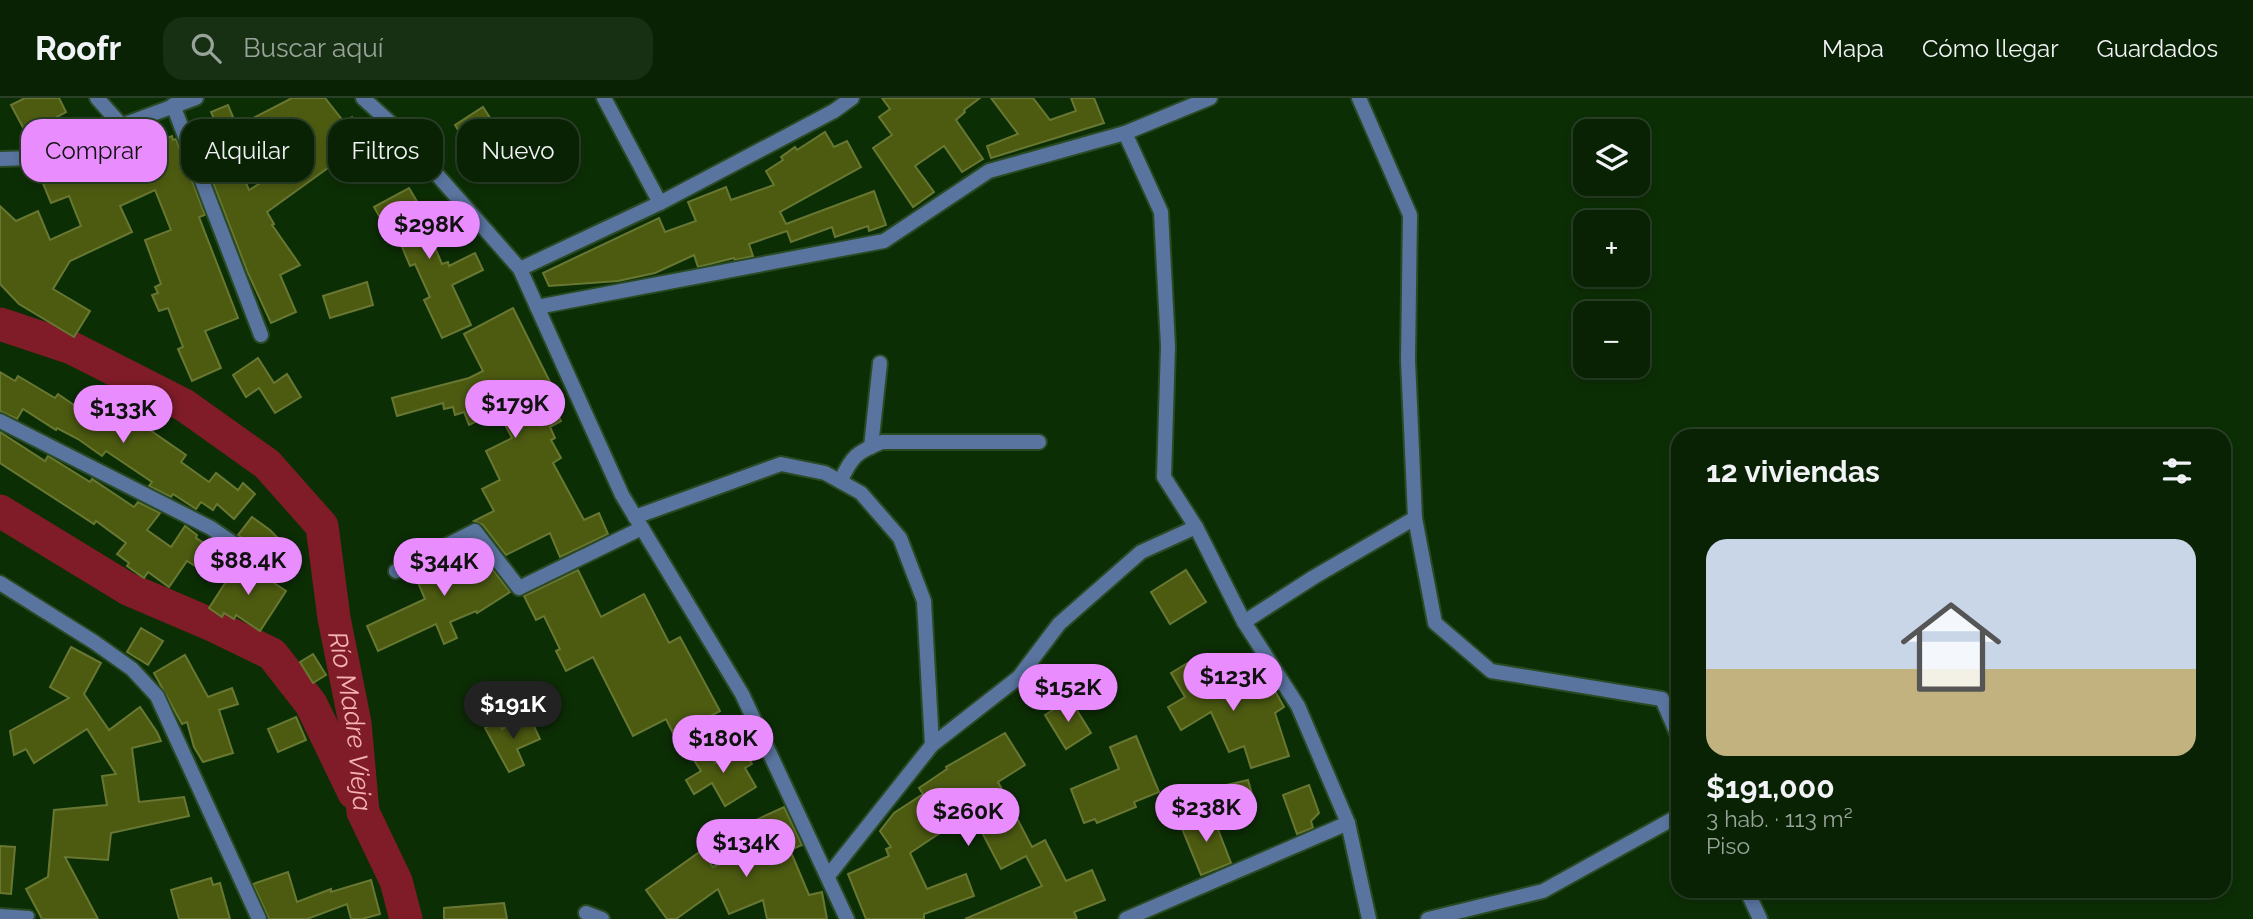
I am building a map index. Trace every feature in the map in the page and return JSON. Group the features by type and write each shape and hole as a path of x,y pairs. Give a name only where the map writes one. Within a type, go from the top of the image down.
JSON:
{"street":[{"path":"97,98 116,119"},
{"path":"139,119 196,98"},
{"path":"363,98 396,128 520,269 622,495 742,694 847,919"},
{"path":"604,98 660,204"},
{"path":"520,269 660,204 834,111 852,98"},
{"path":"537,307 884,240 989,171 1125,133 1210,98"},
{"path":"1359,98 1410,215 1408,360 1415,518 1435,622 1491,671 1662,699 1671,720"},
{"path":"173,105 261,335"},
{"path":"1125,133 1161,212 1168,346 1164,477 1196,527 1244,622 1298,706 1348,823 1369,919"},
{"path":"0,159 21,158"},
{"path":"871,447 880,363"},
{"path":"0,421 211,528 276,573"},
{"path":"841,480 848,463 858,453 882,442 1039,442"},
{"path":"396,571 475,531 519,588 638,523 781,464 825,473 861,493 900,538 924,601 932,745"},
{"path":"1244,622 1415,518"},
{"path":"828,876 932,745 1019,677 1059,624 1141,552 1196,527"},
{"path":"0,583 123,663 157,696 259,919"},
{"path":"1428,919 1543,891 1671,820"},
{"path":"1126,919 1348,823"},
{"path":"1750,898 1760,919"},
{"path":"586,913 602,919"}],"lane":[{"path":"0,914 29,916"}],"building":[{"path":"25,98 59,98 66,112 57,117 58,119 21,119 21,124 11,105"},
{"path":"292,98 325,98 342,119 328,119 328,168 314,178 314,119 255,117"},
{"path":"882,98 980,98 956,120 983,159 962,172 944,146 915,166 934,192 913,207 873,148 892,135 879,117 890,109"},
{"path":"991,98 1033,98 1050,120 1076,111 1071,98 1094,98 1104,123 991,158 987,146 1018,134"},
{"path":"228,105 234,119 214,119 211,112"},
{"path":"483,107 491,119 464,119"},
{"path":"825,132 834,147 847,141 861,167 780,212 786,224 874,191 886,225 869,231 868,226 835,237 832,227 791,242 787,231 749,244 753,256 749,257 698,267 694,255 655,273 618,281 549,286 543,273 659,218 665,232 696,221 688,202 726,187 731,200 774,185 766,171 783,160 781,157 795,147 797,150"},
{"path":"172,136 173,140 176,139 181,152 181,182 192,182 205,215 199,217 238,318 205,331 221,368 192,381 178,349 183,347 168,308 159,311 152,295 158,293 155,287 161,284 145,240 171,230 155,190 120,206 132,232 70,261 53,289 90,311 74,337 19,304 0,284 0,206 16,221 38,211 50,240 81,226 69,196 51,203 42,182 167,182 167,138"},
{"path":"213,182 246,182 249,190 262,182 309,182 267,212 274,224 272,225 300,265 280,275 296,312 271,323 248,273"},
{"path":"409,188 425,215 422,217 442,264 448,262 449,266 475,253 483,270 452,285 471,325 442,338 424,300 430,297 415,264 410,266 396,232 390,235 374,207"},
{"path":"367,282 373,305 330,318 323,296"},
{"path":"513,308 552,386 545,389 561,421 550,427 555,438 551,440 561,458 553,463 584,520 599,513 608,534 560,557 550,533 506,555 483,525 474,521 494,511 482,489 500,480 486,451 512,438 498,411 469,425 464,412 455,415 453,407 444,409 443,403 397,416 392,398 469,378 483,371 464,334"},
{"path":"258,358 274,383 287,374 301,397 275,413 259,388 246,397 233,375"},
{"path":"0,372 15,381 18,376 55,398 58,394 77,407 87,390 102,400 99,404 137,430 141,424 186,455 181,462 209,482 216,473 238,490 243,483 255,494 234,519 217,504 213,510 201,502 196,509 173,494 171,497 149,486 152,482 106,451 102,456 78,439 57,428 56,430 23,409 17,419 0,411"},
{"path":"0,432 45,461 48,456 90,482 92,479 134,507 138,502 160,513 147,530 171,547 185,526 197,535 196,538 209,546 195,566 187,561 169,587 148,572 144,578 127,566 129,563 117,554 126,543 96,521 94,524 0,463"},
{"path":"252,517 270,530 296,557 284,568 238,535"},
{"path":"473,544 510,592 477,613 476,611 450,622 457,638 444,644 436,624 378,651 367,626 425,599 414,573"},
{"path":"240,560 286,591 260,631 236,615 234,619 224,613 222,617 209,608"},
{"path":"578,570 601,617 644,594 669,643 680,637 720,711 674,735 666,719 633,736 593,657 566,671 556,651 560,649 544,616 536,620 524,596"},
{"path":"1186,570 1206,602 1170,624 1151,592"},
{"path":"141,628 163,641 148,665 127,652"},
{"path":"71,647 101,663 84,694 109,730 140,707 161,741 132,748 139,802 184,797 189,816 111,833 108,860 65,857 98,919 42,919 26,889 48,877 54,810 107,805 102,776 116,774 87,729 34,763 26,749 14,755 10,731 69,698 50,687"},
{"path":"313,654 326,675 313,683 300,662"},
{"path":"185,655 208,697 232,688 238,704 219,710 233,753 203,762 194,747 187,722 182,724 154,673"},
{"path":"1194,659 1214,691 1239,676 1247,690 1268,678 1284,707 1275,713 1289,756 1251,768 1244,746 1229,752 1211,712 1181,730 1168,707 1185,697 1171,673"},
{"path":"1070,699 1091,733 1066,749 1045,715"},
{"path":"529,716 540,739 517,749 524,765 509,772 485,728 498,721 502,729"},
{"path":"296,717 306,740 278,752 268,729"},
{"path":"1005,733 1025,765 998,782 1032,847 1045,840 1066,881 1092,870 1105,900 1074,912 1077,919 965,919 1042,886 1026,856 1001,869 974,817 961,826 958,821 910,853 927,889 966,874 974,896 924,914 924,919 866,919 848,874 889,856 886,849 891,847 880,831 894,813 923,794 919,788 947,769 946,767"},
{"path":"1136,736 1159,792 1134,802 1136,807 1097,823 1095,819 1084,823 1071,789 1119,769 1110,747"},
{"path":"742,747 752,764 745,768 756,787 725,806 712,783 694,794 686,780 701,771 692,757 707,748 715,763"},
{"path":"1248,780 1255,805 1229,812 1222,786"},
{"path":"1309,785 1319,813 1311,821 1313,828 1297,834 1283,795"},
{"path":"784,807 802,845 790,850 809,895 822,892 827,919 767,919 763,900 729,914 718,889 676,919 667,919 646,890 701,851 713,867 767,844 756,820"},
{"path":"1212,814 1231,863 1201,875 1181,826"},
{"path":"0,846 15,847 11,894 0,893"},
{"path":"288,872 297,902 331,889 331,892 371,880 380,914 351,919 347,904 307,919 269,919 253,884"},
{"path":"211,878 213,885 220,883 230,919 179,919 171,890"},
{"path":"504,903 507,919 444,919 444,908"}],"waterway":[{"name":"Río Madre Vieja","path":"0,324 72,348 184,405 267,464 322,526 334,618 355,723 363,812 396,881 406,919"},
{"path":"0,511 128,589 272,654 311,704 354,793"}]}
